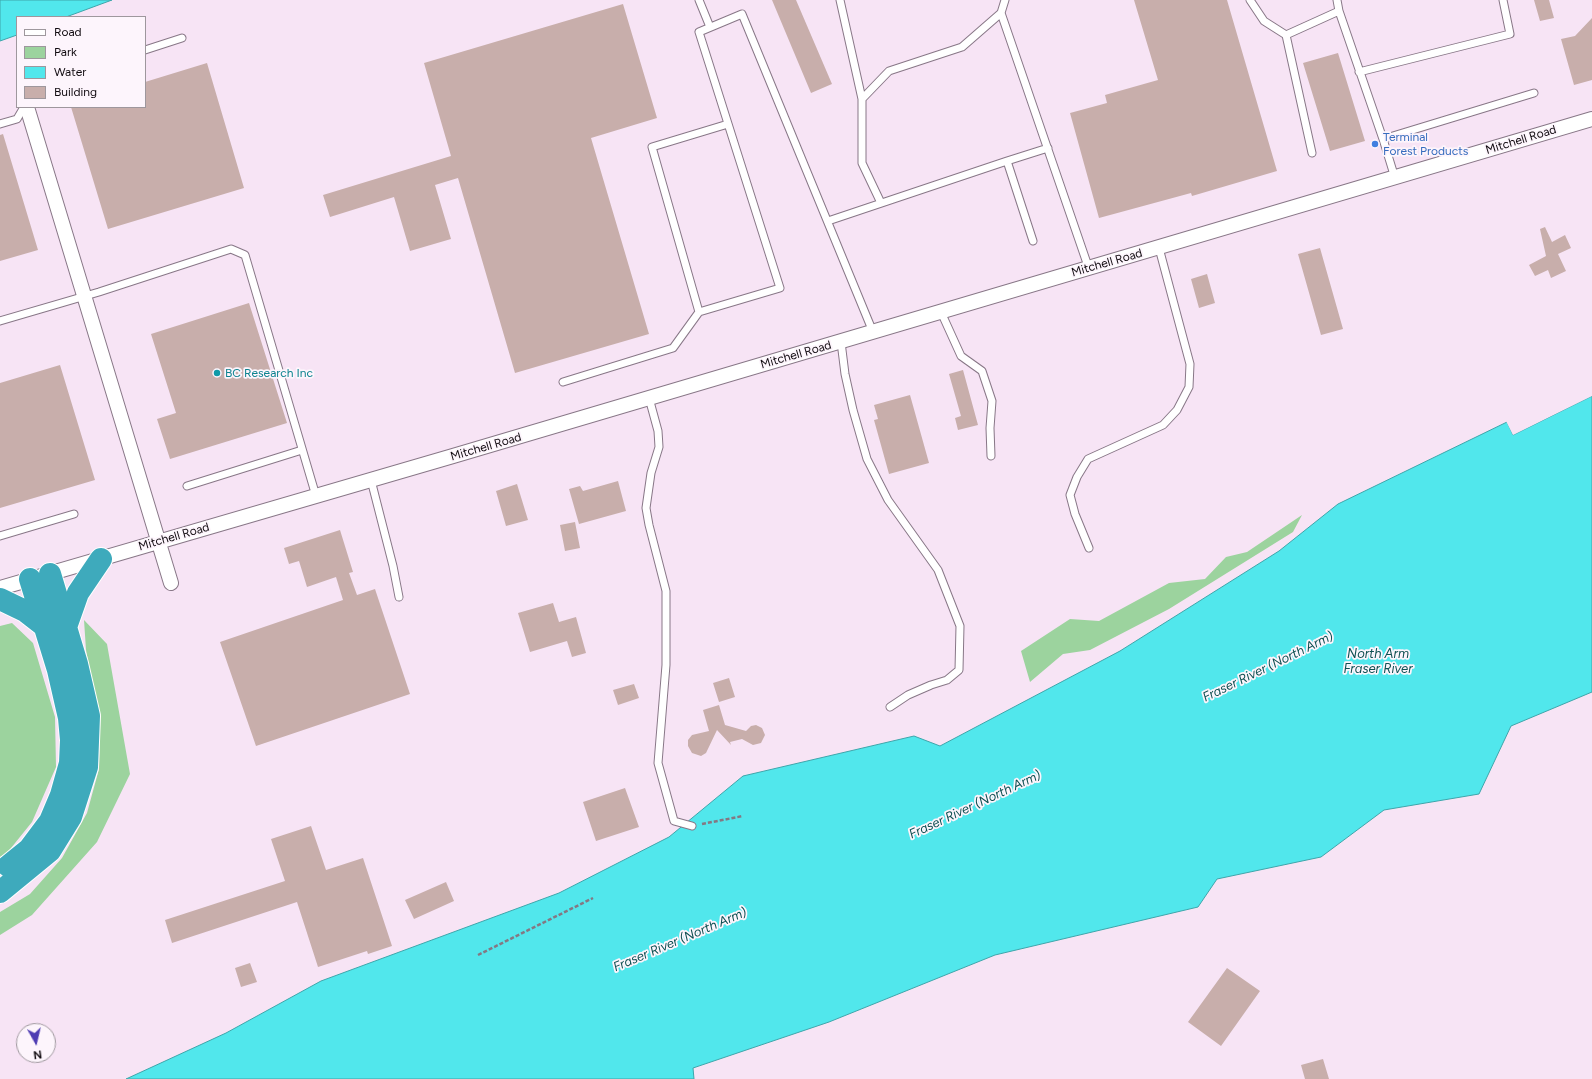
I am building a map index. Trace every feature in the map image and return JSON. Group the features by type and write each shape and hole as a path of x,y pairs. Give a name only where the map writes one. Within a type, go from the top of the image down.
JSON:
{"highway":[{"path":"66,627 78,593 101,559"},
{"path":"0,872 29,849 50,822 61,795 70,763 71,740 69,718 58,670 43,625 40,576"},
{"path":"0,892 50,851 71,817 87,767 89,716 66,627 40,576"},
{"path":"0,599 25,611 43,625"}],"street":[{"path":"25,108 171,583"},
{"name":"Mitchell Road","path":"0,588 1089,269 1592,119"}],"lane":[{"path":"699,0 710,27"},
{"path":"840,0 862,99 862,163 881,203"},
{"path":"862,99 889,71 962,47 1001,13 1005,0"},
{"path":"1250,0 1264,21 1286,35 1312,153"},
{"path":"1337,0 1339,11 1395,178"},
{"path":"1359,72 1510,34 1503,0"},
{"path":"1286,35 1339,11"},
{"path":"1001,13 1089,269"},
{"path":"563,382 673,348 699,312 780,288 699,32 742,14 873,332"},
{"path":"146,50 182,38"},
{"path":"1383,139 1534,93"},
{"path":"0,124 17,119 24,108"},
{"path":"699,312 652,147 728,124"},
{"path":"828,221 1048,148"},
{"path":"1007,161 1033,241"},
{"path":"1089,548 1075,514 1070,495 1077,477 1088,459 1163,425 1177,410 1189,387 1190,364 1160,248"},
{"path":"0,321 231,249 245,255 316,496"},
{"path":"941,312 961,356 982,371 992,401 990,428 991,456"},
{"path":"841,342 853,410 867,459 888,500 938,570 960,626 959,670 947,680 908,695 890,707"},
{"path":"649,398 658,431 659,447 651,473 646,508 666,592 666,665 658,763 674,821 692,826"},
{"path":"187,486 302,450"},
{"path":"371,480 393,566 399,598"},
{"path":"0,536 74,514"}],"path":[{"path":"692,826 743,816"},
{"path":"478,955 593,898"}],"green space":[{"path":"1302,515 1293,532 1169,609 1090,650 1063,654 1030,682 1021,651 1070,619 1099,621 1169,583 1205,579 1226,557 1247,552"},
{"path":"84,620 107,644 130,774 97,842 32,915 0,935 0,912 30,894 62,858 87,813 99,769 100,725 86,650"},
{"path":"12,623 33,643 55,717 56,767 32,822 7,853 0,857 0,626"}],"water":[{"path":"0,0 112,0 69,16 16,16 16,35 0,41"},
{"name":"North Arm Fraser River","path":"1592,396 1592,692 1511,726 1479,794 1384,810 1321,857 1217,879 1198,907 995,955 829,1022 693,1068 694,1079 126,1079 226,1033 321,981 559,893 669,837 743,776 914,736 940,746 1120,651 1279,551 1338,504 1507,422 1513,435"}],"pier":[{"path":"1592,394 1592,396 1513,435 1506,421 1509,421 1514,432"}],"building":[{"path":"772,0 796,0 832,84 811,93"},
{"path":"1134,0 1227,0 1277,171 1192,196 1191,193 1099,218 1070,113 1107,103 1105,95 1158,80"},
{"path":"1534,0 1549,0 1554,18 1540,21"},
{"path":"623,4 657,118 591,138 649,334 515,373 458,178 435,185 451,239 410,251 394,197 330,217 323,195 451,156 424,63"},
{"path":"1592,18 1592,80 1574,85 1561,39 1575,36"},
{"path":"1338,53 1365,141 1330,151 1303,63"},
{"path":"207,63 244,188 108,229 71,108 146,108 146,82"},
{"path":"3,134 38,250 0,261 0,135"},
{"path":"1545,227 1552,242 1565,235 1571,248 1558,254 1566,271 1551,278 1548,270 1535,276 1529,265 1546,256 1540,229"},
{"path":"1320,248 1343,329 1321,335 1298,254"},
{"path":"1207,274 1215,303 1199,308 1191,279"},
{"name":"BC Research Inc","path":"249,303 287,423 170,459 157,419 176,413 151,334"},
{"path":"60,365 95,480 0,508 0,383"},
{"path":"963,370 978,425 958,430 955,418 961,416 949,374"},
{"path":"910,395 929,463 889,474 874,420 878,419 874,405"},
{"path":"618,481 626,511 579,524 569,489 580,486 583,491"},
{"path":"517,484 528,520 506,526 496,491"},
{"path":"575,522 580,548 565,551 560,525"},
{"path":"340,530 353,572 349,573 357,595 375,589 410,694 256,746 220,642 343,600 336,577 307,587 299,561 289,564 284,548"},
{"path":"553,603 559,622 576,617 586,653 572,657 567,641 530,652 518,613"},
{"path":"729,678 735,697 719,702 713,683"},
{"path":"634,684 639,698 618,705 613,690"},
{"path":"719,705 725,725 746,731 751,726 756,725 762,728 765,735 761,743 753,745 742,739 730,742 731,745 717,730 706,753 701,756 692,753 688,746 688,740 692,735 709,731 703,710"},
{"path":"625,788 639,827 596,841 583,802"},
{"path":"311,826 326,870 363,858 392,946 368,954 367,951 318,967 297,902 172,943 165,920 285,881 271,839"},
{"path":"446,882 454,901 414,919 405,900"},
{"path":"250,963 257,982 241,987 235,968"},
{"path":"1227,968 1260,991 1221,1046 1188,1022"},
{"path":"1323,1059 1329,1079 1305,1079 1301,1065"}],"place":[{"name":"Terminal Forest Products","path":"1375,144"},
{"name":"BC Research Inc","path":"217,373"}],"water label":[{"name":"Fraser River (North Arm)","path":"1268,667"},
{"name":"Fraser River (North Arm)","path":"975,805"},
{"name":"Fraser River (North Arm)","path":"680,940"}]}
